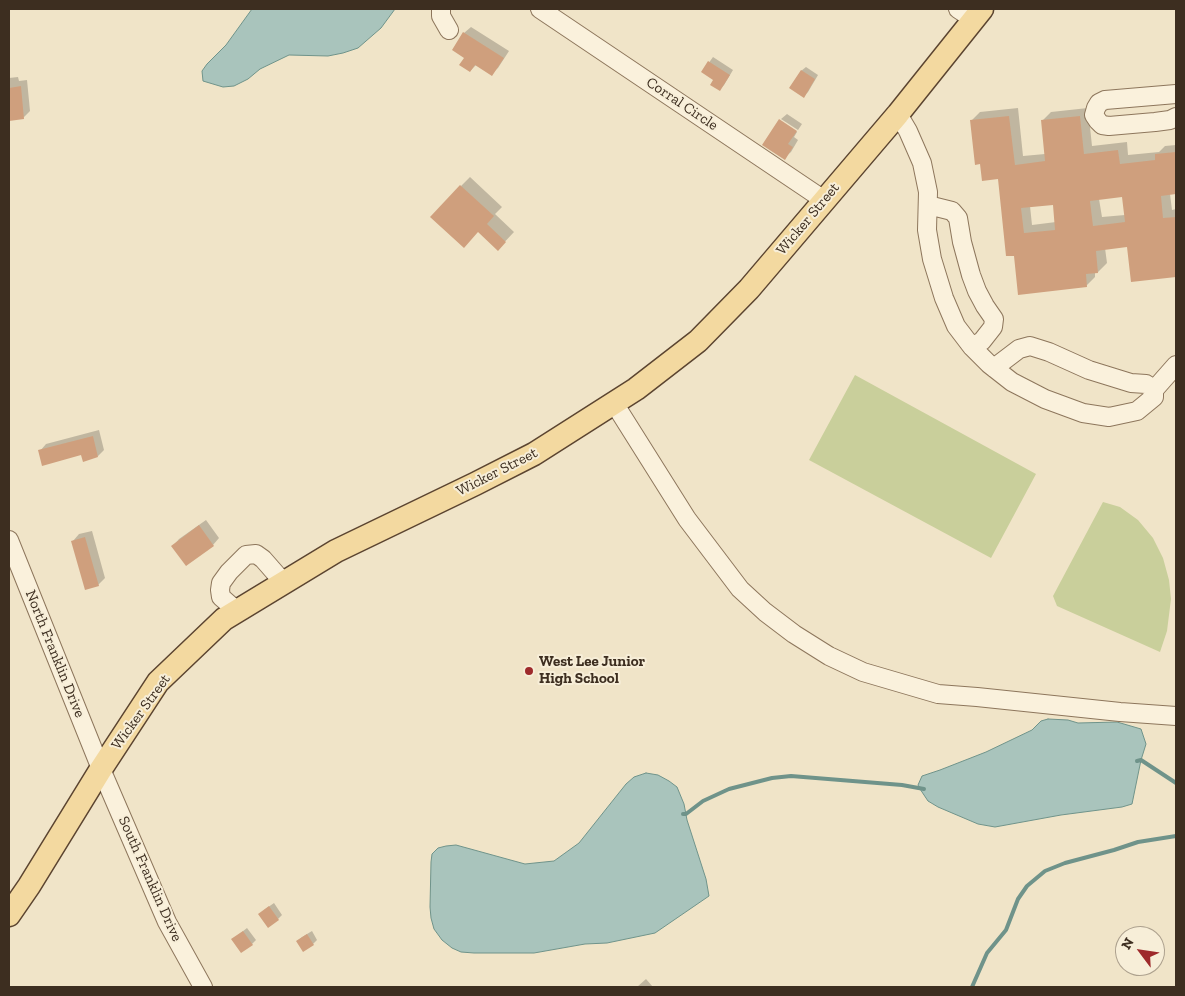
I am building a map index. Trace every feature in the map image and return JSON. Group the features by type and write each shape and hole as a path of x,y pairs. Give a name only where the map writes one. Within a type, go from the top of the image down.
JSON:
{"main road":[{"name":"Wicker Street","path":"9,915 30,886 101,769 158,682 224,619 336,551 534,454 636,389 698,341 749,288 898,114 971,12"}],"street":[{"path":"441,9 442,16 449,30"},
{"name":"Corral Circle","path":"540,9 824,200"},
{"path":"1176,94 1105,100 1099,103 1094,115 1102,125 1109,126 1170,120 1176,116"},
{"path":"898,114 908,131 922,163 928,192 927,230 932,259 944,298 956,326 972,347 994,368 1012,382 1045,399 1083,413 1109,418 1136,411 1154,397 1154,390 1176,365"},
{"path":"928,205 952,211 958,218 962,242 977,292 994,319 993,327 982,341 972,347"},
{"path":"994,368 1019,349 1030,346 1049,352 1089,370 1131,383 1146,384 1154,390"},
{"path":"614,403 687,519 740,589 765,612 794,634 829,656 863,672 938,694 1176,716"},
{"name":"North Franklin Drive","path":"9,540 101,769"},
{"path":"237,611 221,597 221,583 246,555 256,554 263,559 284,583"},
{"name":"South Franklin Drive","path":"101,769 167,922 202,987"}],"green space":[{"path":"855,375 1036,474 991,558 809,460"},
{"path":"1103,502 1120,507 1138,520 1153,538 1163,558 1169,580 1171,599 1167,631 1160,652 1057,606 1053,596"}],"water":[{"path":"252,9 395,9 381,28 358,48 328,56 289,55 260,69 248,79 234,86 223,87 203,81 202,71 226,45"},
{"path":"1048,719 1068,720 1078,723 1117,722 1141,729 1146,744 1132,804 995,827 978,824 938,807 928,801 920,789 918,785 922,776 986,752 1032,730 1041,721"},
{"path":"646,773 658,775 677,787 684,804 687,820 706,879 709,896 655,933 607,943 585,944 534,953 474,953 461,952 442,940 434,929 430,907 432,854 438,848 456,845 525,864 554,861 579,843 626,784 634,777"}],"building":[{"path":"463,32 504,58 492,76 475,65 470,72 459,65 464,58 452,50"},
{"path":"708,61 730,75 720,91 710,85 713,80 701,72"},
{"path":"801,70 815,79 804,98 789,88"},
{"path":"21,86 24,119 9,121 9,88"},
{"path":"1009,116 1015,165 1045,161 1041,120 1080,116 1084,154 1118,150 1120,164 1155,160 1155,154 1176,152 1176,194 1161,196 1163,218 1176,217 1176,277 1131,282 1127,247 1096,251 1098,273 1086,274 1087,287 1018,295 1014,256 1006,256 998,179 982,181 980,164 975,165 970,120","holes":["1122,197 1125,222 1093,226 1090,201","1053,205 1055,230 1024,233 1021,208"]},
{"path":"779,119 797,131 788,144 793,147 785,160 762,145"},
{"path":"460,185 494,216 487,224 506,242 498,251 478,232 464,248 430,217"},
{"path":"93,436 98,457 83,462 81,455 42,466 38,450"},
{"path":"199,525 214,546 186,566 171,546"},
{"path":"85,537 99,586 85,590 71,541"},
{"path":"269,906 279,920 268,928 258,914"},
{"path":"243,931 253,945 241,953 231,939"},
{"path":"307,934 314,945 303,952 296,941"}],"waterway":[{"path":"1137,761 1141,760 1176,783"},
{"path":"683,814 686,814 703,801 729,789 772,778 791,776 902,785 924,789"},
{"path":"972,987 987,953 1006,930 1018,899 1027,886 1045,871 1065,863 1138,842 1176,836"}],"place":[{"name":"West Lee Junior High School","path":"529,671"}]}
